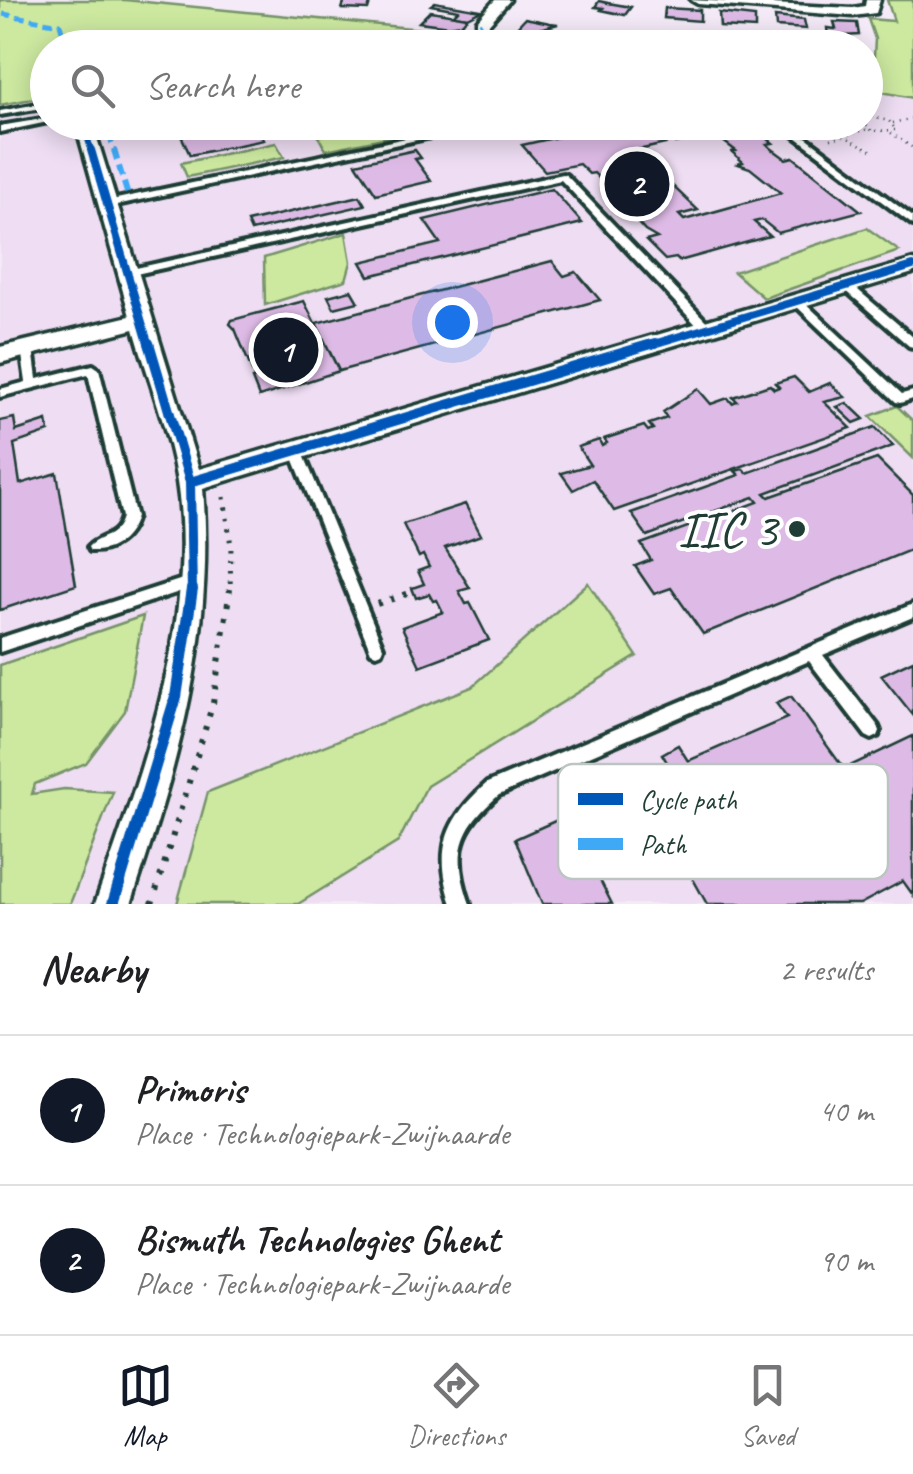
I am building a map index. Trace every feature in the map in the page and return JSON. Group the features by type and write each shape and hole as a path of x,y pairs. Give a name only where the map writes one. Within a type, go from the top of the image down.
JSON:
{"street":[{"path":"482,23 503,0"},
{"path":"702,0 854,12 871,10 873,0"},
{"path":"88,140 190,482 196,580 184,663 163,754 113,904"},
{"path":"190,482 913,266"},
{"path":"0,355 141,320"}],"lane":[{"path":"0,113 30,107"},
{"path":"0,129 30,123"},
{"path":"107,204 411,140"},
{"path":"804,140 913,222"},
{"path":"127,273 563,177 706,328"},
{"path":"847,286 913,344"},
{"path":"797,300 900,399 913,395"},
{"path":"27,348 32,384"},
{"path":"0,392 93,369 129,517 126,530 113,542 95,547"},
{"path":"296,450 376,647"},
{"path":"0,645 196,580"},
{"path":"461,904 454,886 451,845 464,812 493,788 913,610"},
{"path":"811,652 872,731"}],"path":[{"path":"883,121 913,118"},
{"path":"891,133 896,129 892,123"},
{"path":"883,132 913,148"},
{"path":"852,140 871,150"},
{"path":"360,609 410,593"}],"shaded area":[{"path":"883,58 913,64 913,904 0,904 0,105 30,99 30,140 883,140"}],"green space":[{"path":"0,0 125,0 431,30 30,30 30,99 0,105"},
{"path":"887,0 913,0 913,98 883,92 883,30 872,30 868,19 894,21"},
{"path":"320,140 373,140 326,150"},
{"path":"276,143 284,157 187,177 181,163"},
{"path":"867,228 899,251 764,298 734,272"},
{"path":"346,233 351,262 346,280 265,305 264,258"},
{"path":"897,406 913,421 913,458 870,416"},
{"path":"588,583 637,656 427,786 398,842 298,904 177,904 208,792 472,687"},
{"path":"143,616 125,711 86,763 35,784 32,794 64,789 113,792 70,904 0,904 0,665"}],"building":[{"path":"345,0 371,0 368,10 342,9"},
{"path":"599,1 631,7 625,15 595,7"},
{"path":"435,2 481,10 467,17 453,15 458,10 431,5"},
{"path":"665,8 700,10 700,21 664,18"},
{"path":"430,11 467,17 461,24 449,26 419,22"},
{"path":"719,13 755,17 755,29 720,27"},
{"path":"775,17 804,20 806,29 776,27"},
{"path":"525,18 558,24 536,30 516,28"},
{"path":"834,22 857,23 858,30 827,30 827,28 836,29"},
{"path":"183,140 264,140 190,155"},
{"path":"544,140 661,140 665,144 625,153 630,157 640,155 698,210 679,215 684,220 781,193 750,168 738,164 743,162 732,152 736,151 722,140 769,140 773,143 767,144 771,148 786,159 793,157 861,211 778,233 762,220 754,222 770,236 679,261 665,260 646,241 657,238 645,231 636,221 640,220 594,173 589,174 579,164 545,171 522,145"},
{"path":"415,150 421,158 415,159 431,181 376,194 356,163"},
{"path":"552,189 582,223 369,276 361,262 440,243 424,220"},
{"path":"360,196 365,205 251,231 247,222"},
{"path":"552,261 564,276 576,272 600,300 339,371 316,323"},
{"path":"351,290 358,302 334,308 328,296"},
{"path":"304,301 339,371 259,397 252,379 255,378 230,324 232,320"},
{"path":"794,377 809,392 830,383 845,397 824,402 851,428 614,511 593,480 573,490 561,473 590,465 578,447 599,440 602,446 607,443 604,439 644,426 648,431 653,429 649,424 667,418 663,412 698,389 711,404 728,398 732,403 737,401 733,397 770,385 774,389 779,387 775,383"},
{"path":"847,403 864,419 854,423 837,407"},
{"path":"14,418 16,431 47,421 49,432 14,444 20,484 57,473 76,585 0,610 0,421"},
{"name":"IIC 3","path":"875,427 893,446 765,493 769,497 877,459 913,495 913,549 703,634 671,588 654,594 635,566 651,560 641,544 699,523 695,518 647,536 631,513 739,475 735,471 743,469 747,473","holes":["754,497 758,502 712,519 707,514"]},
{"path":"465,504 481,535 445,548 470,588 459,591 466,604 470,603 489,640 420,666 402,627 443,612 429,594 416,598 412,588 424,584 418,571 429,567 423,555 419,557 403,524"},
{"path":"913,660 913,715 881,675"},
{"path":"791,696 840,764 668,764 662,754 678,745 688,761 787,718 776,703"},
{"path":"913,736 913,895 903,881 860,904 707,904 693,879 888,879 888,764 854,764"},
{"path":"558,820 558,879 600,879 612,904 542,904 515,839"}],"marked path":[{"path":"3,14 60,24 62,30"},
{"path":"470,30 482,23"},
{"path":"111,140 129,199"}],"cycle path":[{"path":"88,140 190,482 194,538 192,593 176,697 113,904"},
{"path":"190,482 913,266"}],"place":[{"name":"Bismuth Technologies Ghent","path":"637,184"},
{"name":"Primoris","path":"286,350"},
{"name":"IIC 3","path":"797,529"}]}
